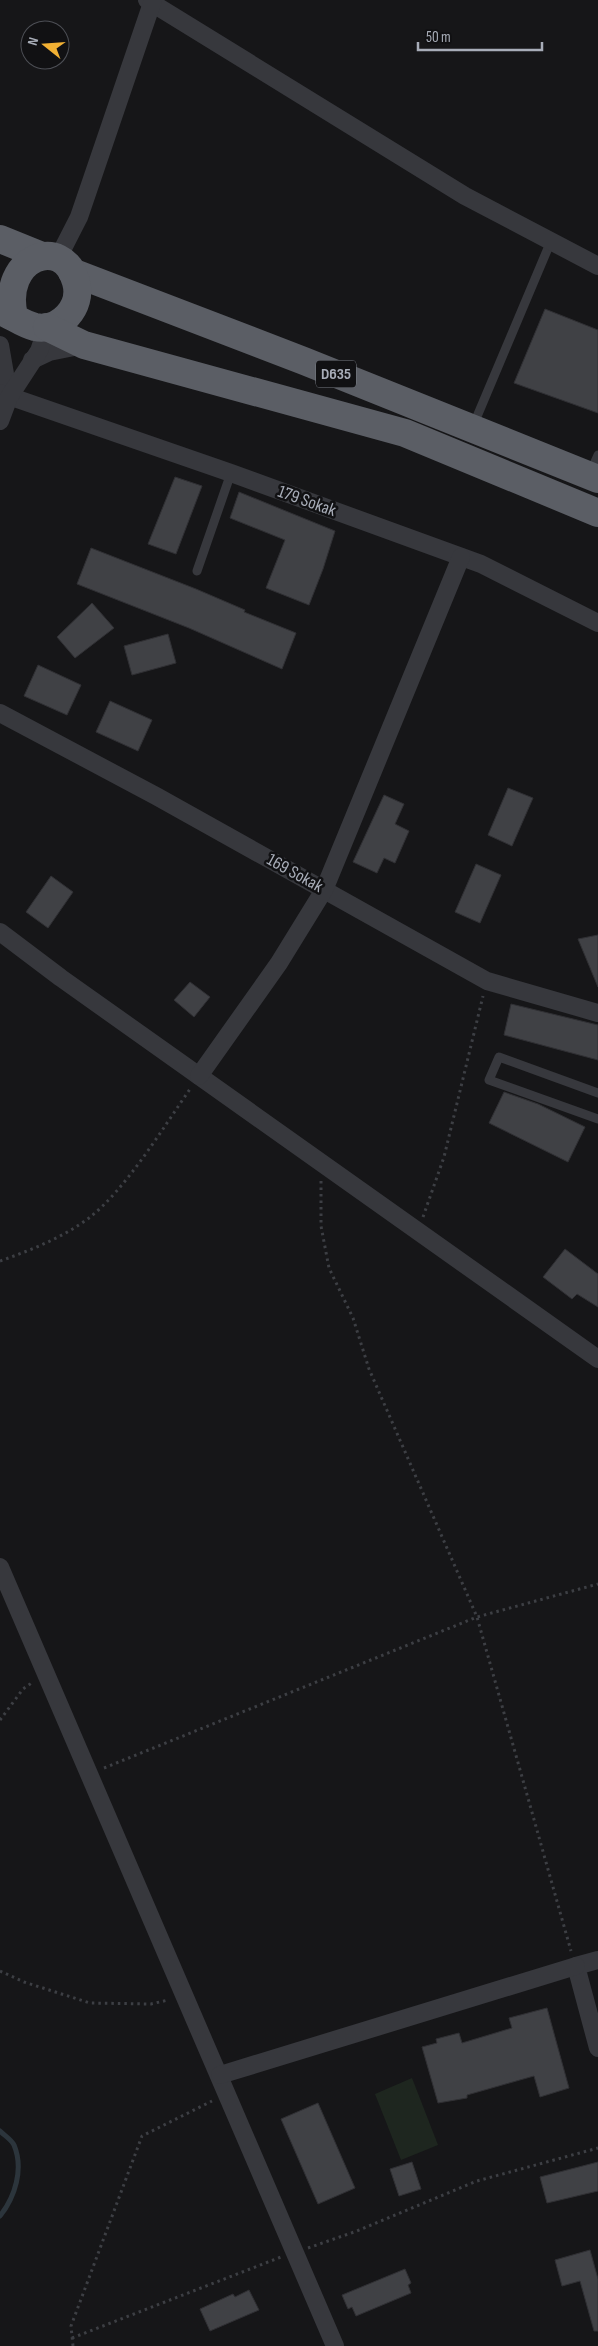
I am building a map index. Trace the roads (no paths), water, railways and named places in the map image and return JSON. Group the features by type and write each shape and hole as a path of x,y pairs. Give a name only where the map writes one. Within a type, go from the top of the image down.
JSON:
{"highway":[{"name":"D635","path":"0,239 472,428 595,470"},
{"name":"D635","path":"57,262 30,258 20,263 12,272 7,282 8,306 5,322 47,327 84,345 406,433 598,513"},
{"path":"47,327 63,320 74,306 77,295 76,283 57,262"}],"street":[{"path":"57,262 79,217 150,1 465,196 598,266"},
{"path":"4,395 39,351 47,327"},
{"path":"32,360 49,352 84,345"},
{"path":"0,346 4,395 0,421"},
{"name":"179 Sokak","path":"4,395 231,473 481,564 598,623"},
{"path":"199,1076 280,963 324,890 461,557"},
{"name":"169 Sokak","path":"0,713 156,796 486,981 598,1014"},
{"path":"0,932 199,1076 598,1359"},
{"path":"0,1567 228,2093 334,2346"},
{"path":"220,2075 598,1960"},
{"path":"576,1966 598,2048"}],"lane":[{"path":"472,428 550,241"},
{"path":"197,571 231,473"},
{"path":"598,1093 499,1056 489,1080 598,1119"}],"waterway":[{"path":"0,2131 13,2143 18,2164 14,2192 0,2216"}]}
